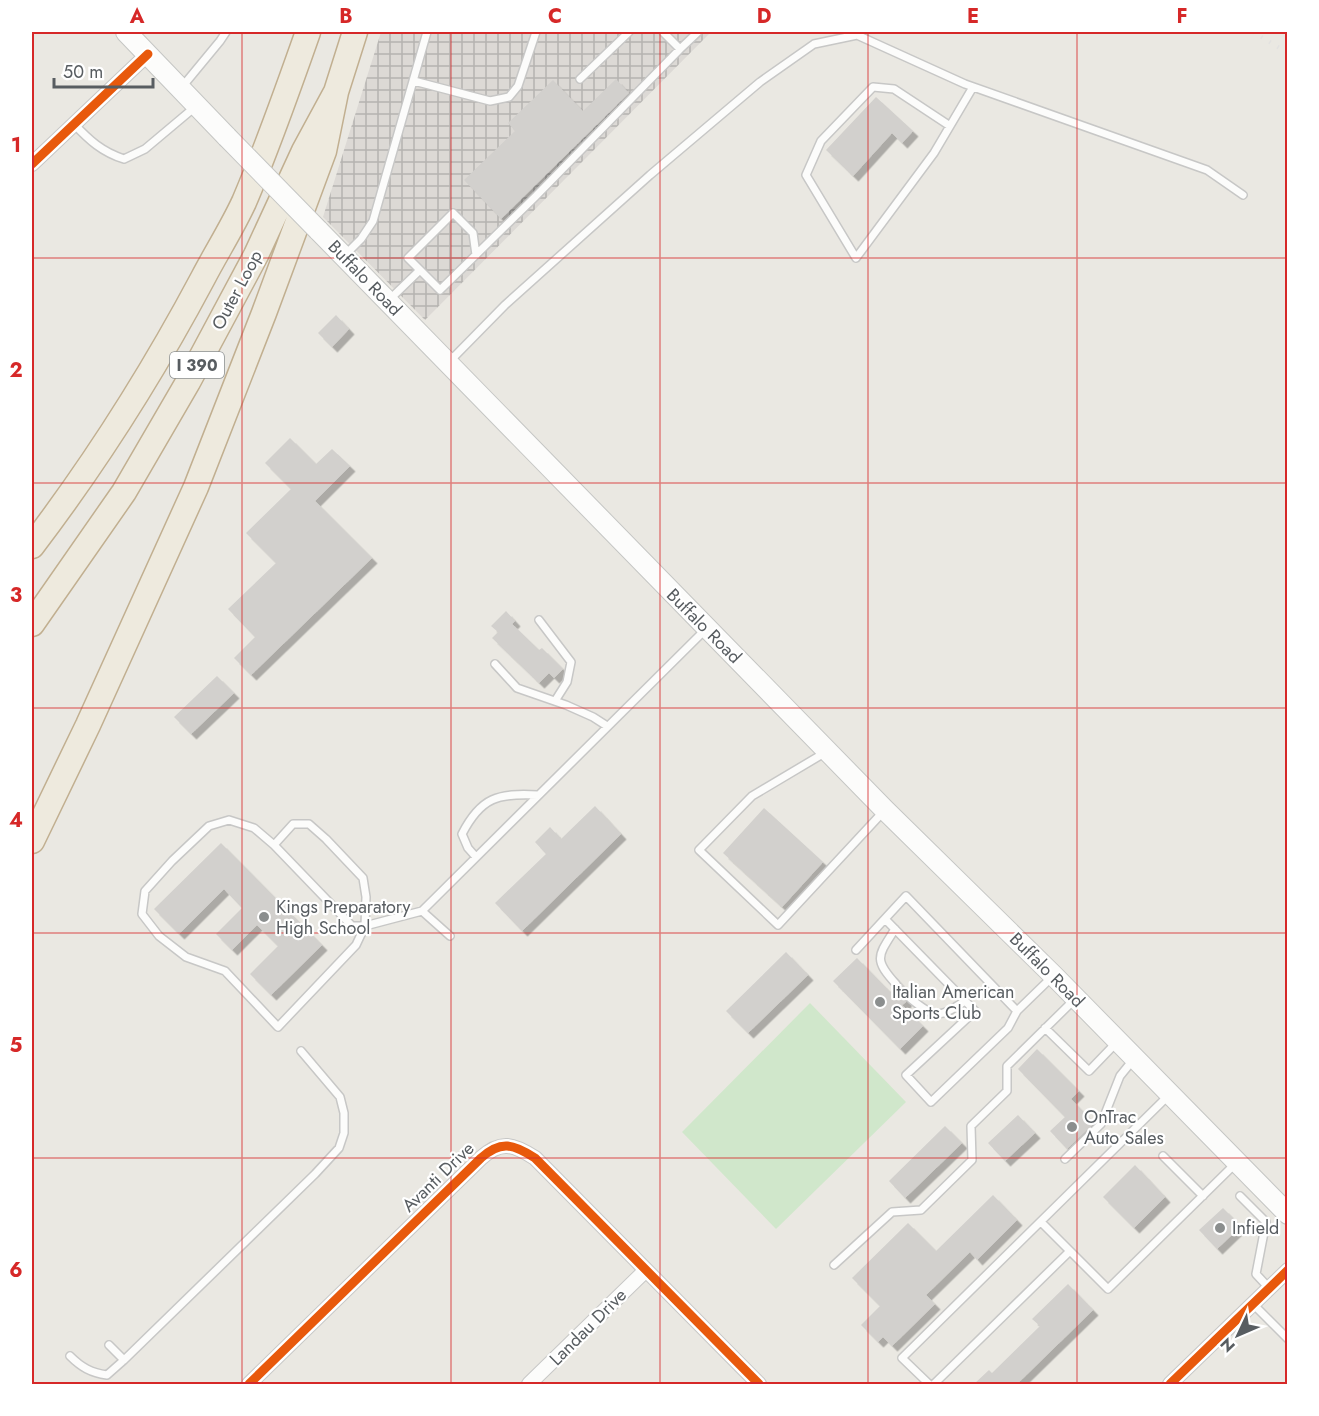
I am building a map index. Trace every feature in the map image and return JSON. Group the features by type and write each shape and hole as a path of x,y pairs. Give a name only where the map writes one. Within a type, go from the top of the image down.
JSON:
{"highway":[{"name":"Outer Loop","path":"32,546 65,503 131,404 190,302 243,203 285,99 308,32"},
{"name":"Outer Loop","path":"32,624 124,492 188,382 256,255 304,151 336,92 355,32"},
{"path":"32,841 88,725 196,487 324,152 336,92"}],"main road":[{"name":"Buffalo Road","path":"126,32 706,629 1076,998 1287,1214"}],"street":[{"path":"32,164 148,54"},
{"name":"Avanti Drive","path":"249,1384 481,1158 491,1149 502,1145 512,1147 535,1158 759,1384"},
{"name":"Landau Drive","path":"530,1384 646,1270"},
{"path":"1170,1384 1287,1270"}],"lane":[{"path":"181,89 226,32"},
{"path":"344,256 361,239 373,221 427,32"},
{"path":"414,81 490,101 509,97 518,86 536,32"},
{"path":"580,79 629,32"},
{"path":"663,32 680,49"},
{"path":"476,255 473,233 453,213 408,258 440,290 476,255 680,49 698,32"},
{"path":"447,364 505,305 650,175 760,82 814,44 857,34 973,87 1207,170 1243,195"},
{"path":"950,126 894,89 873,87 821,141 807,176 856,258 934,153 950,126 973,87"},
{"path":"74,124 91,143 124,159 145,149 197,106"},
{"path":"388,301 420,270"},
{"path":"538,620 571,662 567,682 555,701"},
{"path":"274,845 293,824 309,824 363,878 366,897 365,926 356,945 278,1027 225,970 186,957 159,936 142,914 145,891 172,861 209,826 229,820 254,828 274,845 352,926 365,926 422,910 706,629"},
{"path":"495,664 517,688 593,717 607,726"},
{"path":"828,751 752,796 699,850 778,925 885,810"},
{"path":"476,857 468,848 462,834 472,814 491,800 511,794 538,795"},
{"path":"856,950 906,896 1017,1011"},
{"path":"422,910 450,936"},
{"path":"885,919 975,1011 906,1075 931,1102 1008,1028 1017,1011 1054,976"},
{"path":"894,929 880,953 882,969 896,984"},
{"path":"834,1265 892,1212 921,1210 972,1160 971,1126 1007,1091 1007,1066 1076,998"},
{"path":"911,999 928,1013 945,1014 965,1001"},
{"path":"1045,1028 1089,1071 1118,1041"},
{"path":"70,1356 93,1373 107,1375 339,1148 344,1133 344,1113 340,1097 301,1051"},
{"path":"1065,1160 1101,1124 1120,1076 1134,1058"},
{"path":"928,1384 902,1358 1170,1094"},
{"path":"1163,1156 1203,1196"},
{"path":"1041,1222 1108,1289 1237,1162"},
{"path":"1240,1196 1266,1222 1256,1274 1269,1288"},
{"path":"934,1384 1070,1251"},
{"path":"1253,1304 1287,1339"},
{"path":"109,1345 124,1360"}],"shaded area":[{"path":"381,32 711,32 425,320 323,217"}],"green space":[{"path":"810,1003 906,1102 776,1229 682,1132"}],"building":[{"path":"616,79 629,93 501,219 464,180 515,131 508,123 553,80 583,111"},
{"path":"876,97 913,131 902,143 892,133 853,176 826,150"},
{"path":"336,315 349,329 332,347 318,333"},
{"path":"290,438 316,464 332,449 350,466 315,501 372,558 251,675 234,658 255,637 228,609 276,563 246,533 291,489 265,463"},
{"path":"506,611 515,621 512,624 539,650 542,648 563,669 554,678 549,673 539,683 492,638 498,632 491,626"},
{"path":"217,676 234,693 191,734 174,717"},
{"path":"595,806 621,834 522,931 495,903 546,854 535,842 550,827 561,839"},
{"path":"764,808 823,862 782,907 723,853"},
{"name":"Kings Preparatory High School","path":"221,843 322,945 271,995 250,974 278,946 257,925 232,950 216,934 242,908 224,889 179,934 154,909"},
{"path":"786,952 808,975 748,1033 726,1011"},
{"name":"Italian American Sports Club","path":"857,958 890,992 893,989 899,989 901,982 912,994 907,995 906,1002 902,1005 923,1026 900,1049 833,981"},
{"path":"1037,1049 1079,1091 1071,1099 1094,1123 1067,1149 1050,1131 1065,1117 1018,1069"},
{"path":"1018,1115 1035,1133 1005,1161 988,1143"},
{"path":"945,1126 962,1143 905,1198 889,1181"},
{"path":"1135,1165 1165,1197 1134,1228 1103,1197"},
{"path":"993,1195 1017,1220 977,1260 970,1252 926,1295 935,1304 892,1346 883,1337 878,1342 861,1325 880,1306 852,1278 908,1223 936,1251"},
{"name":"Infield","path":"1223,1208 1241,1226 1217,1249 1199,1230"},
{"path":"1068,1284 1093,1310 1017,1384 974,1384 989,1370 992,1373 1040,1326 1032,1319"}],"railway":[{"path":"1253,32 1288,53"}],"cycle path":[{"path":"32,164 148,54"},
{"path":"249,1384 481,1158 501,1146 514,1147 535,1158 759,1384"},
{"path":"1170,1384 1288,1270"}],"place":[{"name":"Kings Preparatory High School","path":"264,917"},
{"name":"Italian American Sports Club","path":"880,1002"},
{"name":"OnTrac Auto Sales","path":"1072,1127"},
{"name":"Infield","path":"1220,1228"}]}
